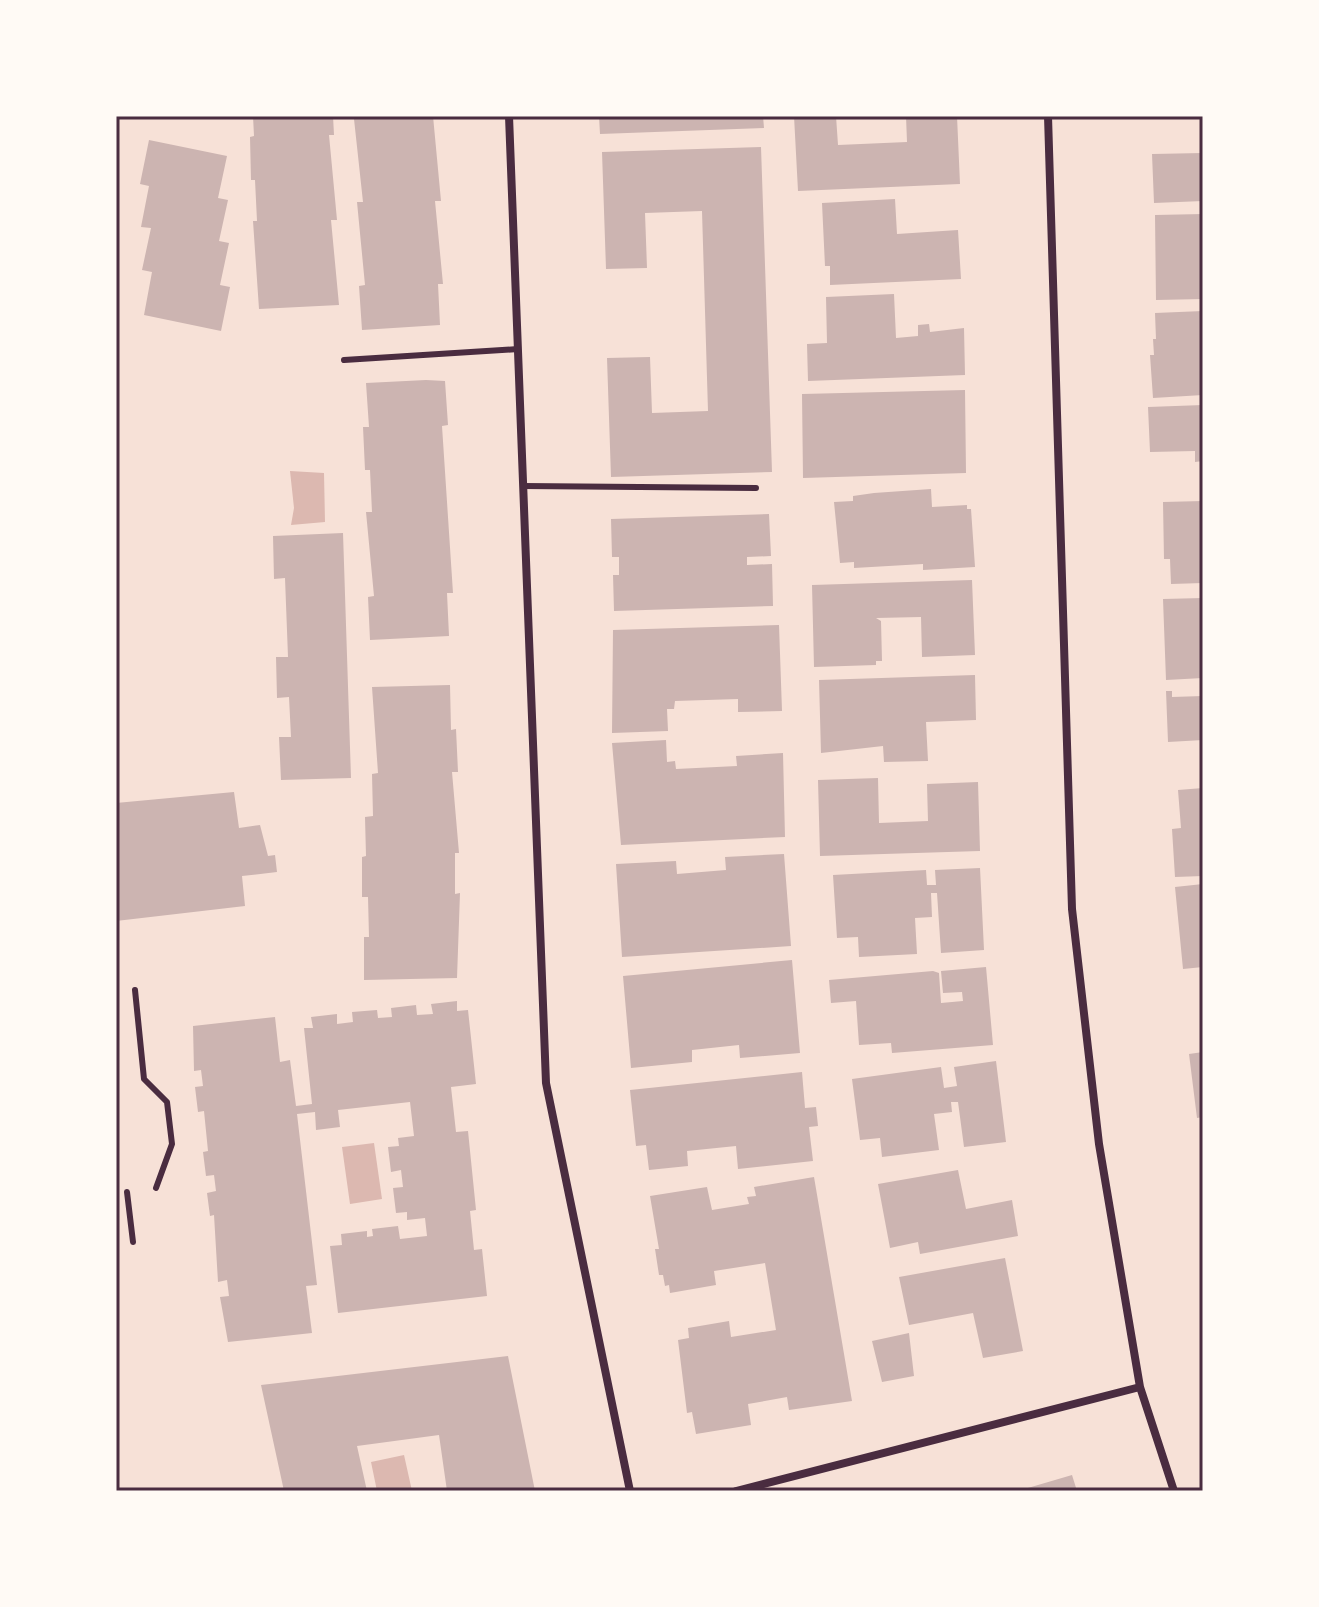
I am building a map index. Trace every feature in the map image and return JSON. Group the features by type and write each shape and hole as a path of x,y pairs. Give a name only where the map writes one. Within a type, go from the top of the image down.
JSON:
{"street":[{"path":"509,116 546,1083 630,1491"},
{"path":"1048,116 1072,909 1099,1144 1140,1387 1174,1491"},
{"path":"736,1491 1140,1387"}],"lane":[{"path":"344,360 518,349"},
{"path":"523,486 756,488"},
{"path":"135,990 144,1079 167,1102 172,1144 156,1188"},
{"path":"127,1192 133,1242"}],"shaded area":[{"path":"290,471 324,473 325,522 291,525 294,508"},
{"path":"374,1143 382,1199 350,1204 342,1147"},
{"path":"404,1455 412,1491 377,1491 371,1462"}],"building":[{"path":"253,116 333,116 334,135 329,135 337,220 331,220 339,305 259,309 253,221 257,221 255,180 251,180"},
{"path":"360,116 433,116 441,201 435,201 443,284 438,284 440,325 362,330 359,286 365,285 357,202 363,202 354,119"},
{"path":"599,116 763,116 764,128 600,134"},
{"path":"794,116 836,116 838,145 907,142 906,116 957,116 960,184 798,191"},
{"path":"149,140 227,156 218,198 228,200 219,241 229,243 220,285 230,287 221,331 144,315 152,272 142,270 151,228 141,227 149,186 140,184"},
{"path":"761,147 772,472 611,477 607,358 650,357 652,413 708,411 702,211 645,213 647,268 606,269 602,152"},
{"path":"1203,153 1203,201 1154,203 1152,154"},
{"path":"895,199 897,234 958,230 961,279 830,285 830,266 825,266 822,203"},
{"path":"1203,214 1203,299 1156,300 1155,215"},
{"path":"894,294 896,338 918,336 918,325 929,324 930,332 964,328 965,375 808,381 807,344 827,343 826,297"},
{"path":"1203,311 1203,395 1153,398 1150,355 1154,355 1153,339 1156,339 1155,313"},
{"path":"445,381 448,425 442,426 453,593 447,593 449,636 370,640 368,597 374,596 366,512 372,512 370,470 365,470 363,427 369,427 366,383"},
{"path":"965,390 966,473 803,478 802,394"},
{"path":"1203,405 1203,461 1195,462 1195,451 1150,452 1148,407"},
{"path":"931,489 932,507 967,505 967,509 971,509 975,567 923,570 923,564 854,568 854,562 840,563 834,502 853,501 853,496 874,493"},
{"path":"1203,501 1203,583 1171,584 1170,559 1164,559 1163,502"},
{"path":"769,514 771,556 747,557 747,565 772,564 773,606 614,611 613,575 619,575 619,557 612,557 611,519"},
{"path":"343,533 351,778 281,780 279,737 291,737 289,697 277,698 276,657 288,657 285,578 274,579 273,536"},
{"path":"972,580 975,655 922,657 921,617 876,618 881,621 882,661 876,661 876,665 814,667 812,585"},
{"path":"1203,598 1203,678 1166,680 1163,599"},
{"path":"779,625 782,711 738,712 738,699 675,701 674,709 667,709 668,731 612,733 613,630"},
{"path":"975,675 976,720 926,722 928,761 884,762 883,746 821,753 819,680"},
{"path":"450,685 451,730 456,729 458,772 452,772 459,853 455,853 455,894 460,893 457,978 364,980 364,937 369,937 368,897 362,897 362,857 366,856 365,817 373,816 372,774 378,773 372,687"},
{"path":"1166,691 1172,691 1172,697 1203,696 1203,740 1168,742"},
{"path":"666,740 667,762 675,761 676,769 737,766 736,756 783,753 785,837 621,845 612,743"},
{"path":"878,778 879,823 928,821 927,784 978,782 980,851 820,856 818,780"},
{"path":"1203,788 1203,876 1175,877 1172,829 1181,828 1178,790"},
{"path":"234,792 239,828 260,825 268,856 275,855 277,872 242,876 245,906 116,921 116,803"},
{"path":"784,854 791,946 622,957 616,864 676,861 677,874 726,870 725,857"},
{"path":"980,868 984,950 941,953 937,893 931,893 932,917 915,918 917,954 859,957 858,937 837,938 833,875 926,870 927,885 936,885 935,870"},
{"path":"1203,884 1203,967 1183,969 1175,887"},
{"path":"792,960 800,1053 740,1058 739,1045 692,1050 692,1062 631,1068 623,976"},
{"path":"986,967 993,1045 892,1053 891,1043 859,1045 856,1001 831,1003 829,980 933,971 939,973 941,1003 963,1001 962,992 943,993 941,971"},
{"path":"457,1001 457,1011 468,1010 476,1084 451,1087 456,1132 468,1131 476,1210 470,1211 474,1250 482,1249 487,1296 338,1313 330,1246 342,1245 341,1234 367,1231 367,1237 373,1236 372,1229 398,1226 400,1239 427,1236 425,1218 407,1220 407,1212 396,1213 393,1188 403,1187 401,1170 391,1172 388,1147 399,1146 398,1138 414,1136 410,1102 338,1110 340,1127 316,1130 315,1112 297,1114 317,1285 306,1286 312,1333 228,1342 220,1297 229,1296 227,1280 218,1282 214,1215 210,1216 207,1193 216,1191 214,1175 206,1176 203,1152 208,1151 204,1111 198,1112 195,1087 203,1086 201,1070 194,1071 193,1026 275,1017 280,1062 290,1060 296,1106 312,1104 304,1028 313,1028 311,1017 337,1014 337,1024 353,1022 352,1012 377,1010 378,1018 392,1017 391,1008 416,1005 417,1015 433,1014 431,1004"},
{"path":"1203,1052 1203,1117 1197,1118 1189,1054"},
{"path":"996,1061 1006,1142 964,1147 958,1102 951,1102 952,1112 934,1114 939,1150 882,1157 880,1138 860,1140 852,1079 941,1067 944,1088 957,1086 954,1067"},
{"path":"802,1072 805,1108 816,1107 818,1126 809,1127 813,1161 738,1169 736,1146 687,1151 688,1166 649,1170 646,1145 636,1146 630,1090"},
{"path":"958,1170 966,1209 1012,1200 1018,1236 920,1254 918,1242 890,1248 878,1184"},
{"path":"814,1177 852,1401 789,1410 787,1397 748,1404 751,1425 696,1434 692,1412 687,1413 678,1340 689,1338 688,1328 729,1321 731,1337 776,1330 765,1263 714,1271 716,1285 670,1293 663,1275 659,1275 655,1249 659,1249 650,1196 707,1187 712,1210 749,1204 747,1197 756,1196 754,1187"},
{"path":"1005,1258 1023,1351 983,1358 973,1313 909,1325 899,1277"},
{"path":"909,1333 914,1376 882,1382 872,1341"},
{"path":"508,1356 535,1491 447,1491 439,1435 357,1446 367,1491 284,1491 261,1385"},
{"path":"1072,1475 1077,1491 1021,1491 1021,1490"}]}
